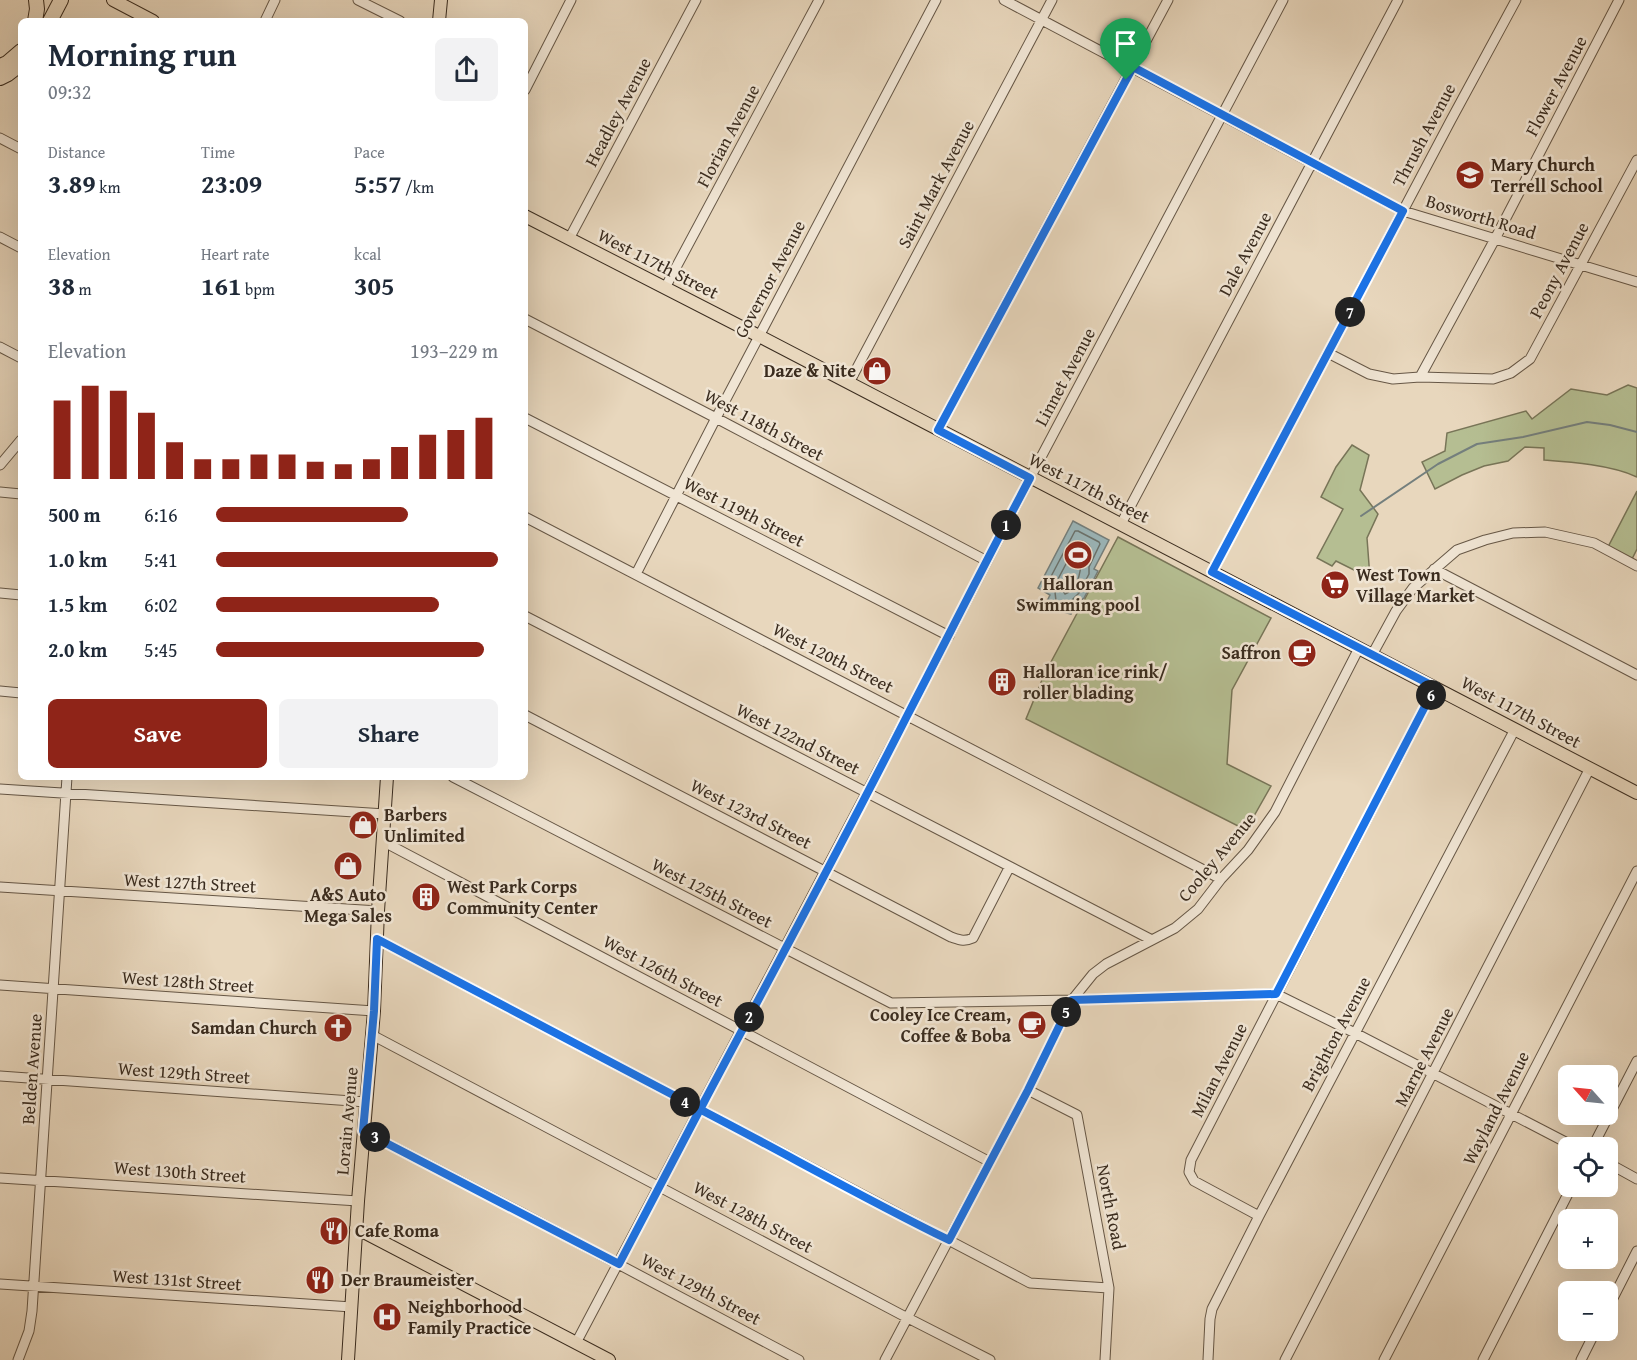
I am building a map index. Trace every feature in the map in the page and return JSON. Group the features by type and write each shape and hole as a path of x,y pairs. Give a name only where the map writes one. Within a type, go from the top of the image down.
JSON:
{"highway":[{"path":"36,0 36,18"},
{"path":"52,18 61,0"},
{"path":"0,66 18,54"},
{"path":"0,78 18,66"}],"main road":[{"path":"113,0 147,18"},
{"path":"439,18 441,0"},
{"name":"West 117th Street","path":"528,218 1637,793"},
{"name":"Lorain Avenue","path":"350,1359 357,1201 374,1011 387,780"},
{"path":"357,1228 609,1360"}],"street":[{"path":"266,18 275,0"},
{"path":"358,0 394,18"},
{"path":"528,84 572,0"},
{"name":"Headley Avenue","path":"569,239 696,0"},
{"name":"Florian Avenue","path":"665,288 819,0"},
{"name":"Governor Avenue","path":"636,574 716,417 936,0"},
{"name":"Bosworth Road","path":"1004,0 1403,211 1581,266 1636,279"},
{"name":"Saint Mark Avenue","path":"849,383 1052,0"},
{"path":"938,430 1168,0"},
{"name":"Linnet Avenue","path":"576,1343 1283,0"},
{"name":"Dale Avenue","path":"1121,524 1398,0"},
{"name":"Thrush Avenue","path":"1212,572 1516,0"},
{"name":"Flower Avenue","path":"1420,377 1619,0"},
{"path":"0,138 18,147"},
{"name":"Peony Avenue","path":"1420,377 1493,379 1512,373 1530,359 1637,160"},
{"path":"0,237 18,246"},
{"name":"West 118th Street","path":"528,321 987,561"},
{"path":"0,347 18,356"},
{"path":"1328,353 1369,374 1393,379 1420,377"},
{"name":"West 119th Street","path":"528,420 949,636"},
{"path":"0,465 18,444"},
{"path":"0,492 18,494"},
{"name":"West 120th Street","path":"528,519 1221,879"},
{"path":"1372,655 1396,611 1413,588 1457,550 1485,540 1513,533 1545,532 1594,543 1637,566"},
{"path":"1434,569 1637,675"},
{"path":"0,593 18,595"},
{"name":"West 122nd Street","path":"528,618 1152,940"},
{"name":"Cooley Avenue","path":"885,1360 1028,1090 1072,1000 1093,974 1119,956 1175,928 1198,909 1221,879 1248,850 1275,812 1359,648"},
{"name":"Milan Avenue","path":"1259,1216 1194,1181 1189,1172 1191,1160 1435,687"},
{"path":"0,691 18,693"},
{"name":"West 123rd Street","path":"528,717 961,941 973,938 1009,868"},
{"name":"Brighton Avenue","path":"1208,1360 1212,1310 1515,729"},
{"name":"Marne Avenue","path":"1285,1360 1590,768"},
{"name":"Belden Avenue","path":"18,1360 29,1331 32,1311 67,780"},
{"name":"West 125th Street","path":"459,780 891,1003 1276,994"},
{"path":"0,789 385,814"},
{"name":"West 126th Street","path":"384,842 990,1162"},
{"name":"Wayland Avenue","path":"1384,1360 1637,872"},
{"name":"West 127th Street","path":"0,887 378,911"},
{"path":"377,939 1030,1283 1110,1288"},
{"name":"West 128th Street","path":"0,985 374,1011"},
{"path":"1276,994 1558,1138"},
{"name":"West 128th Street","path":"372,1035 990,1360"},
{"path":"1598,1137 1637,1061"},
{"name":"West 129th Street","path":"0,1076 366,1102"},
{"name":"North Road","path":"1028,1090 1077,1115 1110,1288 1105,1360"},
{"name":"West 129th Street","path":"363,1131 799,1360"},
{"path":"1618,1169 1637,1179"},
{"name":"West 130th Street","path":"0,1178 357,1201"},
{"path":"1483,1360 1566,1197"},
{"path":"1618,1288 1637,1251"},
{"name":"West 131st Street","path":"0,1284 352,1307"},
{"path":"1581,1360 1590,1341"}],"green space":[{"path":"1628,385 1637,388 1637,477 1604,467 1544,460 1544,448 1525,447 1508,461 1484,466 1435,489 1422,462 1445,451 1447,433 1526,411 1532,419 1571,389 1607,395"},
{"path":"1352,445 1369,455 1360,490 1378,514 1367,538 1370,578 1336,561 1332,566 1317,558 1343,509 1321,497 1336,467"},
{"path":"1637,491 1637,549 1632,559 1608,547"},
{"path":"1118,537 1271,618 1232,690 1227,764 1271,786 1246,830 1026,719 1044,675"}],"water":[{"name":"Halloran Swimming pool","path":"1073,521 1109,540 1094,569 1098,571 1084,598 1076,604 1071,614 1060,611 1047,601 1050,595 1038,588"}],"waterway":[{"path":"1361,516 1438,464 1477,444 1523,437 1587,422 1637,432"}],"place":[{"name":"Mary Church Terrell School","path":"1470,175"},
{"name":"Daze & Nite","path":"877,371"},
{"name":"Halloran Swimming pool","path":"1078,555"},
{"name":"West Town Village Market","path":"1335,585"},
{"name":"Saffron","path":"1302,653"},
{"name":"Halloran ice rink/ roller blading","path":"1002,682"},
{"name":"Barbers Unlimited","path":"363,825"},
{"name":"A&S Auto Mega Sales","path":"348,866"},
{"name":"West Park Corps Community Center","path":"426,897"},
{"name":"Cooley Ice Cream, Coffee & Boba","path":"1032,1025"},
{"name":"Samdan Church","path":"338,1028"},
{"name":"Cafe Roma","path":"334,1231"},
{"name":"Der Braumeister","path":"320,1280"},
{"name":"Neighborhood Family Practice","path":"387,1317"}],"route":[{"path":"1126,80 938,430 1030,478 908,716 784,949 700,1109 619,1264 363,1131 374,1011 377,939 700,1109 707,1113 949,1240 1028,1090 1072,1000 1276,994 1435,687 1212,572 1403,211 1133,67 1126,80"}]}
